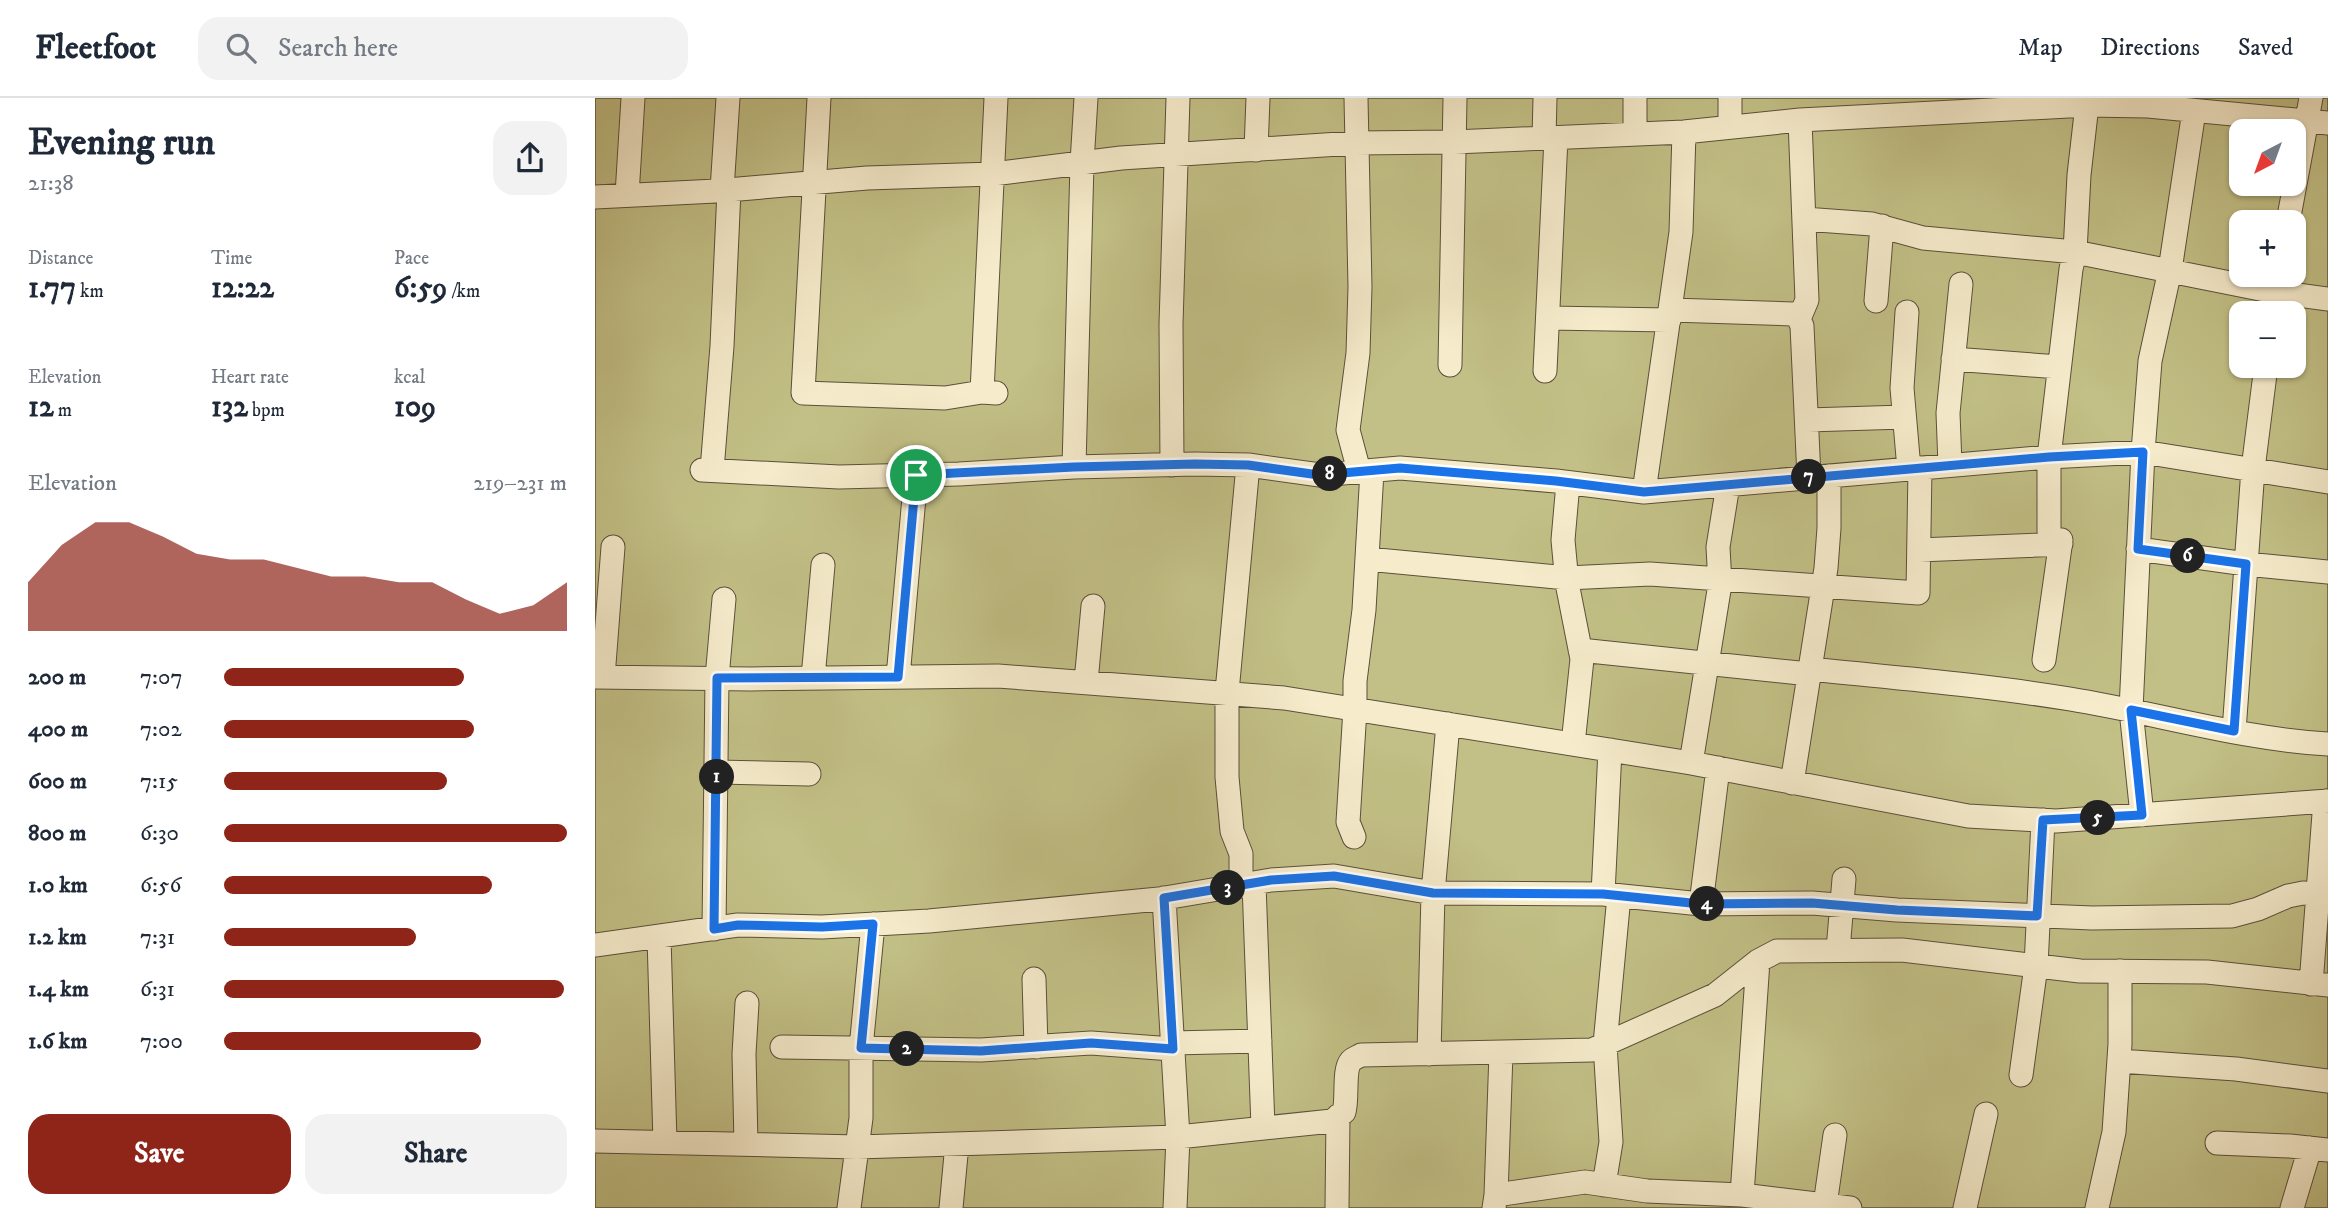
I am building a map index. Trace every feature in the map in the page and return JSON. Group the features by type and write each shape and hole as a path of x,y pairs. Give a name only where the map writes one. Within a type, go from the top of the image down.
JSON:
{"street":[{"path":"627,195 633,98"},
{"path":"728,98 722,346 707,470 839,477 1171,465 1248,465 1319,475 1400,468 1644,492 2049,457 2143,452 2328,482"},
{"path":"819,98 803,393 945,398 989,393 996,98"},
{"path":"1074,467 1081,163 1086,98"},
{"path":"1171,465 1171,324 1178,98"},
{"path":"1256,150 1258,98"},
{"path":"1354,837 1348,822 1356,709 1355,681 1367,559 1366,471 1349,430 1358,353 1360,287 1356,98"},
{"path":"1450,365 1455,98"},
{"path":"1545,98 1550,138 1545,371"},
{"path":"1635,98 1635,134"},
{"path":"1730,98 1730,127"},
{"path":"2292,210 2318,122 2311,98"},
{"path":"595,197 993,174 1081,163 1356,143 1454,142 1684,132 1901,107 2098,103 2207,107 2318,122"},
{"path":"2044,660 2061,544 2061,540 2055,540 2049,531 2049,457 2075,252 2079,175 2098,103"},
{"path":"2142,815 2131,710 2150,361 2207,107"},
{"path":"1799,319 1807,300 1800,120"},
{"path":"1644,492 1681,232 1684,132"},
{"path":"1804,219 1872,224 1923,238 2075,252 2276,293 2328,299"},
{"path":"1875,301 1882,226"},
{"path":"1950,465 1948,413 1961,284"},
{"path":"1367,559 1567,578 1650,574 1918,593 1919,550 1914,468 1902,388 1907,312"},
{"path":"1548,318 1793,314 1799,319 1802,326 1808,420 1829,528 1823,585 1792,783"},
{"path":"1953,359 2059,367"},
{"path":"2234,731 2253,469 2264,378"},
{"path":"1808,420 1905,417"},
{"path":"1248,465 1227,692 1227,777 1232,831 1248,885 1260,1041 1263,1127"},
{"path":"898,677 916,475"},
{"path":"1567,483 1563,540 1582,659 1573,744"},
{"path":"1691,763 1709,663 1720,578 1718,548 1728,485"},
{"path":"1919,550 2061,544"},
{"path":"595,1140 857,1147 1178,1138 1332,1121 1344,1112 1347,1100 1347,1070 1351,1061 1361,1055 1592,1050 1715,995 1758,961 1777,951 1902,950 2080,971 2207,971 2320,984 2327,801 2043,820 1968,816 1691,763 1285,698 1227,692 998,676 599,677 613,547"},
{"path":"2138,549 2328,572"},
{"path":"813,678 823,565"},
{"path":"714,929 717,678 724,599"},
{"path":"1087,682 1093,606"},
{"path":"1580,650 1940,682 2069,699 2285,742 2328,743"},
{"path":"1429,1054 1433,893 1448,724"},
{"path":"1604,1185 1611,1142 1605,1044 1611,895 1611,751"},
{"path":"1701,904 1718,768"},
{"path":"717,772 809,774"},
{"path":"2021,1075 2036,967 2043,820"},
{"path":"595,945 738,925 822,927 929,921 1164,898 1271,880 1334,876 1433,893 1611,895 1701,904 1812,903 1897,910 2092,918 2232,916 2288,896 2302,893 2323,894"},
{"path":"1838,950 1844,879"},
{"path":"1164,898 1178,1138 1175,1208"},
{"path":"849,1208 861,1118 861,1048 873,924"},
{"path":"659,937 665,1142"},
{"path":"1742,1195 1758,961"},
{"path":"2097,1208 2114,1132 2119,1061 2120,971"},
{"path":"1034,979 1036,1047"},
{"path":"746,1144 744,1054 747,1003"},
{"path":"782,1047 981,1051 1091,1043 1172,1046 1260,1041"},
{"path":"1501,1053 1495,1201 1585,1182 1604,1185 1647,1199 1742,1195 1778,1204 1850,1208"},
{"path":"2119,1061 2236,1069 2328,1081"},
{"path":"1965,1208 1986,1114"},
{"path":"1337,1208 1338,1116"},
{"path":"1825,1205 1835,1135"},
{"path":"2217,1143 2319,1149 2292,1208"},
{"path":"951,1208 957,1144"}],"shaded area":[{"path":"595,98 2328,98 2328,1208 595,1208"}],"route":[{"path":"2143,452 2138,549 2246,564 2234,731 2131,710 2142,815 2043,820 2037,916 1812,903 1701,904 1603,894 1433,893 1334,876 1271,880 1164,898 1173,1049 1091,1043 981,1051 861,1048 873,924 822,927 738,925 714,929 717,678 898,677 916,475 1195,464 1248,465 1319,475 1400,468 1556,481 1644,492 2049,457 2143,452"}]}
